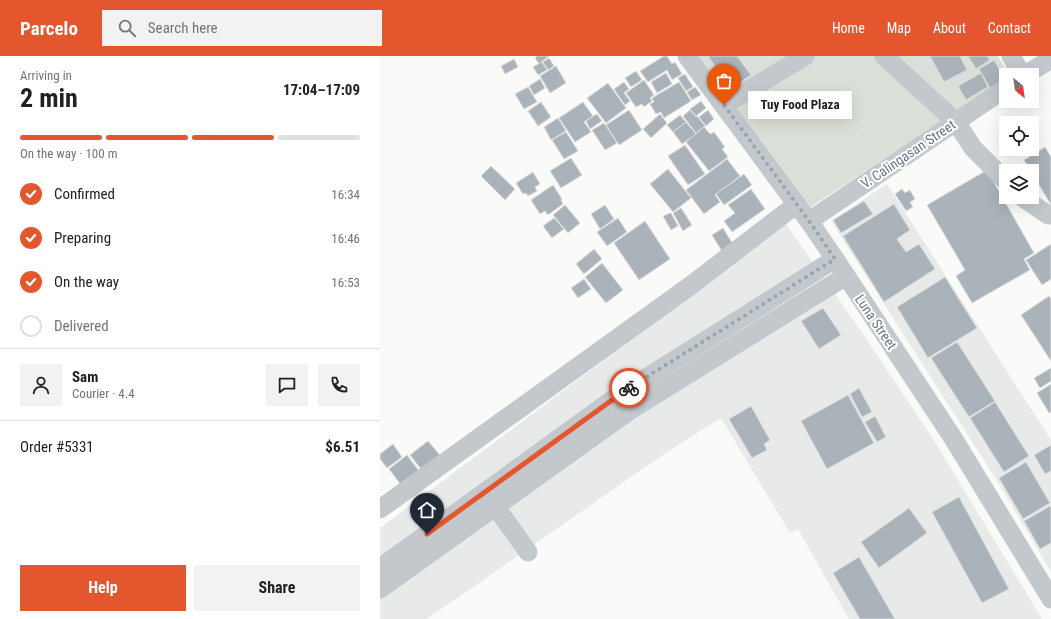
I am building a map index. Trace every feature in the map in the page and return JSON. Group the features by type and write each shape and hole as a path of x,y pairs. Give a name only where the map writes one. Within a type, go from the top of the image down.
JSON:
{"street":[{"name":"Luna Street","path":"687,56 809,221 835,259 953,438 1051,598"},
{"path":"724,105 805,56"},
{"path":"884,56 956,122 973,148 999,173"},
{"path":"1011,56 1019,68"},
{"path":"1035,68 1051,59"},
{"name":"V. Calingasan Street","path":"809,221 999,93"},
{"path":"380,509 690,286 796,204"},
{"path":"1032,204 1048,215"},
{"path":"380,589 619,395 835,259"},
{"path":"380,568 846,276"},
{"path":"491,499 528,552"}],"shaded area":[{"path":"699,56 998,56 1005,68 999,68 999,83 811,207"},
{"path":"887,184 1051,440 1051,572 996,479 831,221"},
{"path":"786,224 861,331 935,442 1042,619 849,619 798,529 790,533 721,418 667,452 427,619 380,619 380,528"}],"building":[{"path":"537,56 549,56 539,64 535,58"},
{"path":"664,56 667,56 672,64 675,62 682,74 672,80 667,70 648,82 640,71"},
{"path":"708,56 737,56 751,75 731,89"},
{"path":"930,56 960,56 967,70 944,82"},
{"path":"968,56 987,56 990,60 976,69"},
{"path":"549,58 554,66 548,70 543,62"},
{"path":"514,59 518,67 505,74 501,66"},
{"path":"994,60 999,69 999,83 990,88 979,69"},
{"path":"542,62 547,70 538,75 533,67"},
{"path":"556,66 566,83 550,93 540,76"},
{"path":"636,71 642,80 631,87 625,78"},
{"path":"666,73 672,84 657,93 651,82"},
{"path":"981,73 988,87 966,100 958,86"},
{"path":"685,74 693,87 686,91 678,78"},
{"path":"540,79 545,88 534,95 529,86"},
{"path":"644,80 654,95 650,98 652,101 644,107 642,104 636,107 626,93"},
{"path":"624,82 629,89 624,93 630,101 625,105 614,89"},
{"path":"679,82 691,101 664,118 661,112 656,114 650,104 654,102 652,98"},
{"path":"608,83 626,108 606,123 587,98"},
{"path":"528,87 537,102 524,109 515,94"},
{"path":"695,87 701,95 692,100 687,92"},
{"path":"701,101 706,108 696,116 690,109"},
{"path":"541,102 551,117 538,126 528,111"},
{"path":"583,102 593,116 584,122 591,132 575,142 559,118"},
{"path":"629,110 642,130 619,145 606,125"},
{"path":"690,110 705,126 696,133 683,116"},
{"path":"708,110 714,119 706,126 699,117"},
{"path":"597,114 602,121 590,129 586,121"},
{"path":"660,114 667,123 651,138 643,129"},
{"path":"680,115 686,122 673,132 667,125"},
{"path":"558,118 566,131 551,140 544,127"},
{"path":"686,122 696,134 682,144 673,132"},
{"path":"604,123 617,143 605,150 592,130"},
{"path":"704,127 710,134 714,132 725,147 722,149 728,157 709,171 686,142"},
{"path":"566,132 578,151 564,159 552,140"},
{"path":"685,145 705,174 688,185 668,156"},
{"path":"1045,147 1051,157 1051,205 1039,185 1039,164 1027,164 1024,160 1030,156 1039,156 1039,151"},
{"path":"571,158 582,175 561,188 550,171"},
{"path":"727,159 740,176 715,195 720,202 704,214 686,190"},
{"path":"491,166 515,189 505,200 481,176"},
{"path":"668,169 691,198 673,212 650,184"},
{"path":"987,170 999,191 999,204 1006,204 1034,253 1024,259 1030,270 972,303 956,276 965,270 927,205"},
{"path":"533,172 540,184 535,187 537,191 528,196 526,193 523,194 516,183"},
{"path":"744,174 752,185 724,205 716,194"},
{"path":"553,185 562,199 563,204 548,215 545,211 540,214 531,200"},
{"path":"751,189 765,209 732,232 724,221 735,213 728,205"},
{"path":"902,189 905,193 910,190 915,199 910,202 913,207 906,211 895,194"},
{"path":"864,201 873,214 841,233 833,220"},
{"path":"894,204 910,230 897,239 906,252 919,244 935,269 884,302 843,236"},
{"path":"565,205 580,223 568,233 553,215"},
{"path":"605,205 614,219 600,229 591,214"},
{"path":"681,208 692,225 683,231 673,213"},
{"path":"671,213 678,226 671,230 663,216"},
{"path":"554,218 564,229 552,238 543,226"},
{"path":"618,218 627,232 607,246 597,232"},
{"path":"645,221 670,259 639,280 614,243"},
{"path":"723,228 734,246 723,253 712,235"},
{"path":"1051,244 1051,279 1042,285 1026,260"},
{"path":"594,249 602,259 584,274 576,264"},
{"path":"602,263 623,290 606,303 585,277"},
{"path":"945,277 977,328 928,358 897,307"},
{"path":"584,279 591,289 578,298 571,288"},
{"path":"1049,296 1051,299 1051,361 1021,315"},
{"path":"823,308 841,335 819,349 801,321"},
{"path":"957,342 995,401 969,417 931,358"},
{"path":"1051,368 1051,381 1040,388 1034,378"},
{"path":"1051,384 1051,412 1049,413 1037,393"},
{"path":"859,388 872,412 862,417 850,394"},
{"path":"848,395 874,443 827,469 801,421"},
{"path":"995,402 1029,456 1004,472 970,418"},
{"path":"751,406 770,440 764,444 767,450 752,458 729,419"},
{"path":"875,416 886,437 877,442 865,422"},
{"path":"428,441 443,459 425,474 410,455"},
{"path":"393,444 402,457 387,468 380,459 380,454"},
{"path":"1051,445 1051,471 1045,474 1034,455"},
{"path":"407,455 419,471 401,485 389,469"},
{"path":"1026,462 1050,503 1023,519 999,478"},
{"path":"959,497 1009,589 982,603 932,512"},
{"path":"1050,506 1051,543 1040,549 1024,521"},
{"path":"909,508 927,533 879,568 861,542"},
{"path":"859,557 895,619 860,619 833,573"}],"way so far":[{"path":"629,388 835,259 724,105"}],"place":[{"name":"Tuy Food Plaza","path":"724,105"}],"route":[{"path":"427,534 629,388"}]}
